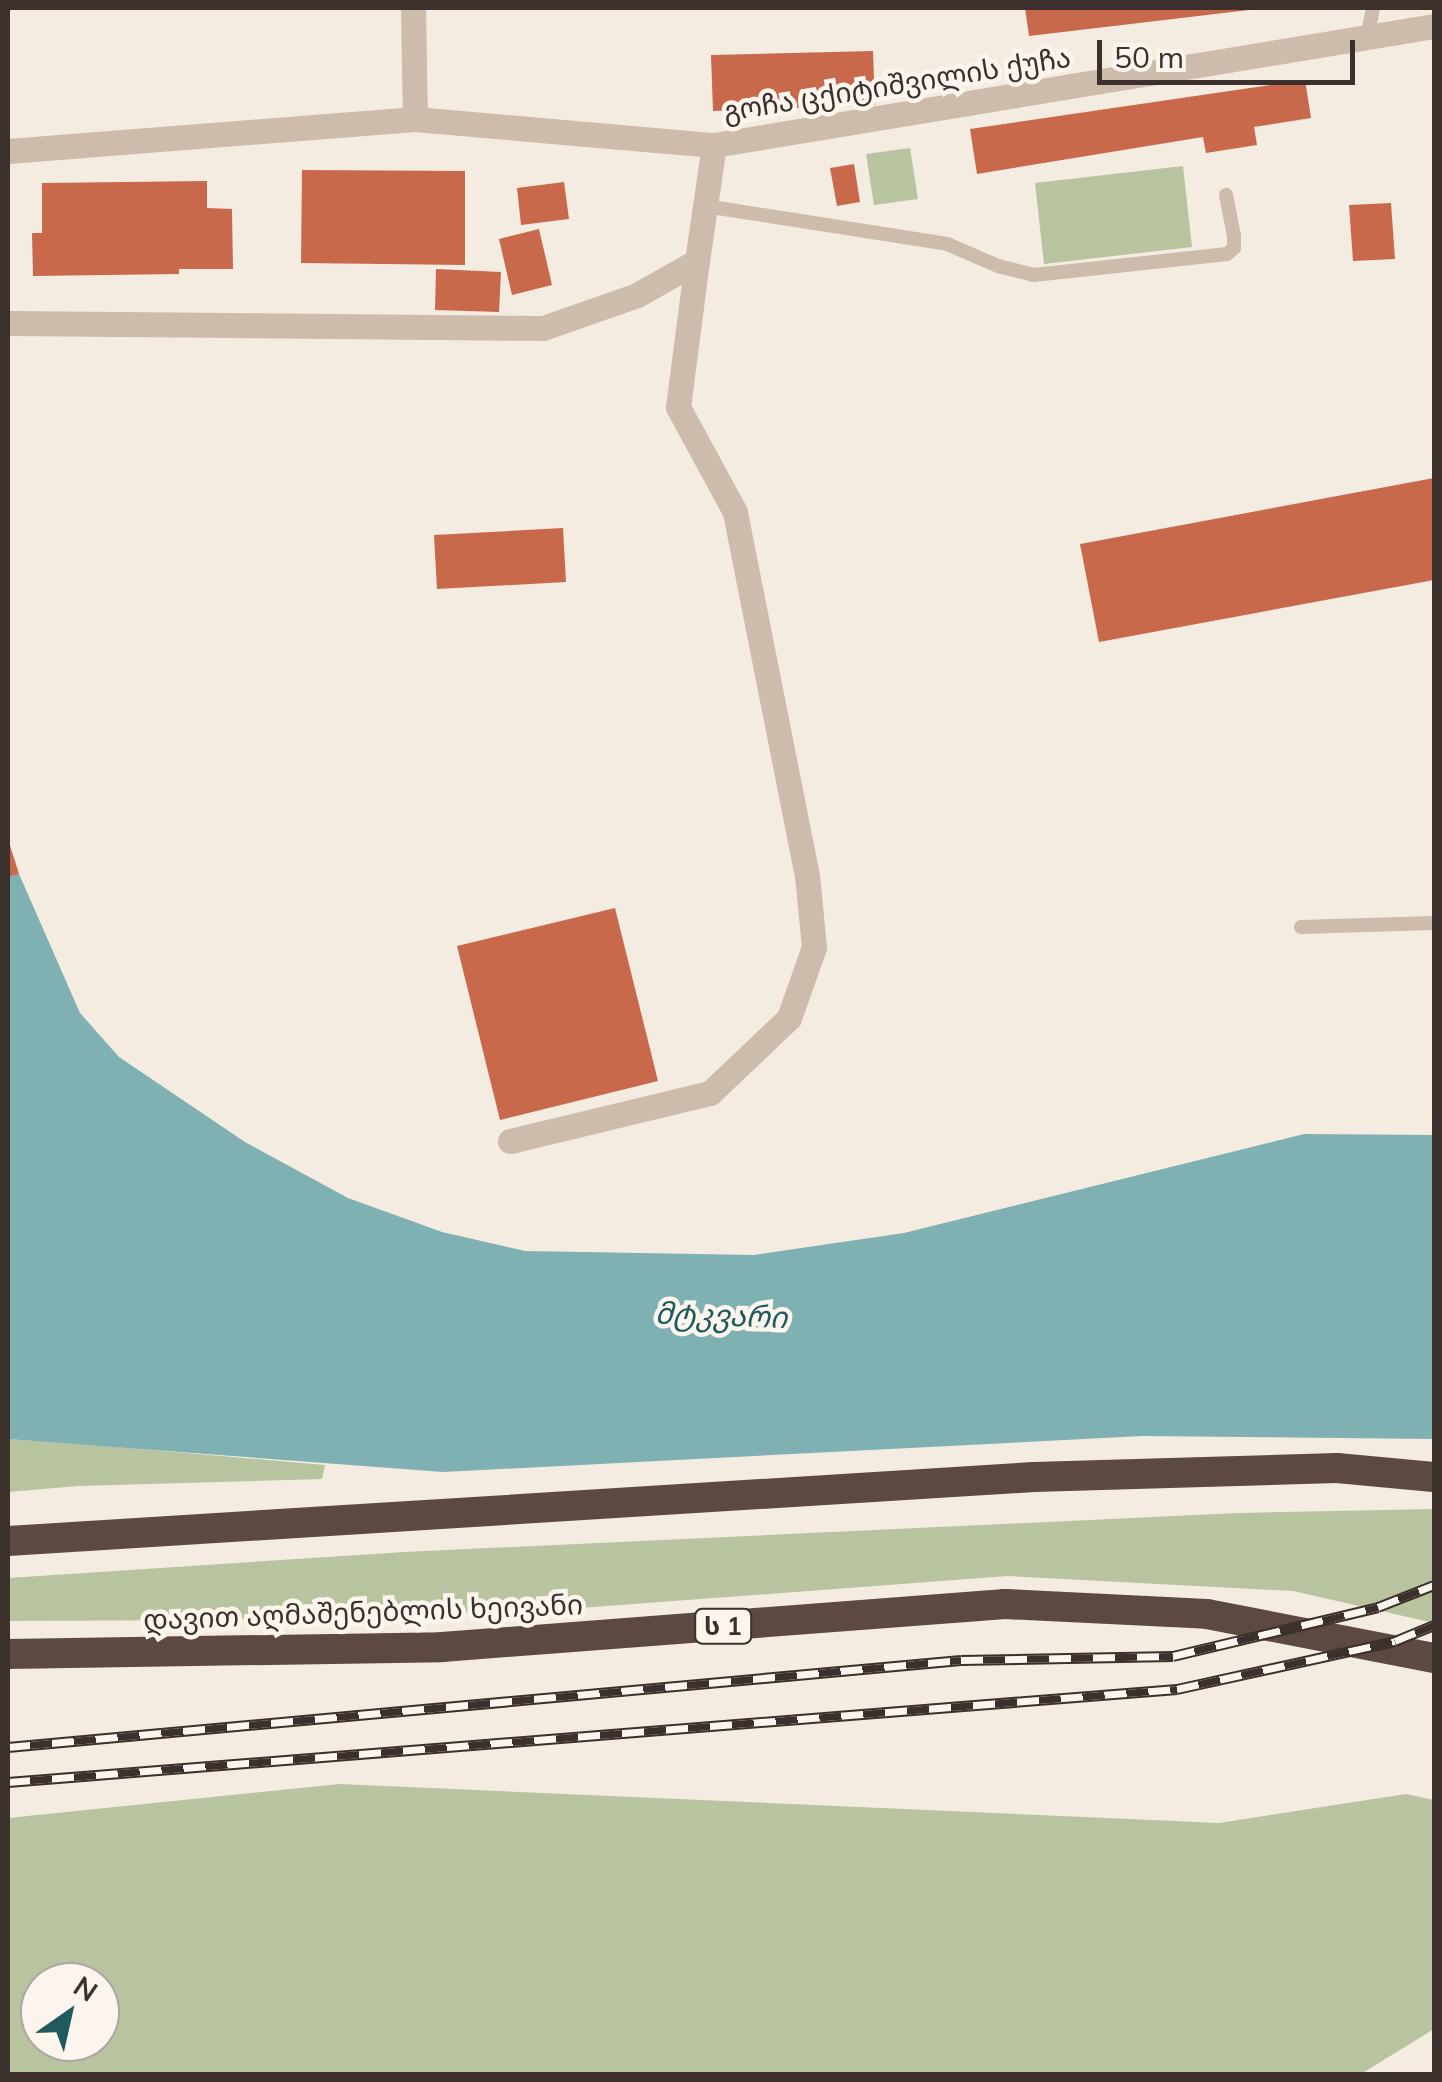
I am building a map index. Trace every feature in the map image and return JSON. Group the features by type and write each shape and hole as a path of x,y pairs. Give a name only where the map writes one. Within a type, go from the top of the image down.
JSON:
{"highway":[{"path":"8,1541 1034,1477 1337,1468 1434,1476"},
{"name":"დავით აღმაშენებლის ხეივანი","path":"8,1654 442,1647 1004,1604 1208,1614 1434,1658"}],"street":[{"path":"413,8 414,119"},
{"name":"გოჩა ცქიტიშვილის ქუჩა","path":"8,151 414,119 714,145 1434,26"},
{"path":"510,1141 710,1093 789,1018 814,947 807,876 735,512 678,407 714,145"},
{"path":"8,323 543,328 636,296 697,261"}],"lane":[{"path":"1367,37 1373,8"},
{"path":"705,206 947,244 998,266 1034,275 1228,254 1234,248 1234,236 1226,195"},
{"path":"1301,927 1434,923"}],"green space":[{"path":"910,148 918,199 874,205 866,154"},
{"path":"1183,166 1192,247 1044,264 1035,183"},
{"path":"8,1439 325,1465 322,1479 78,1486 8,1492"},
{"path":"1434,1509 1434,1623 1293,1591 1008,1576 553,1610 221,1620 8,1621 8,1578 404,1552 1238,1513"},
{"path":"340,1784 1219,1823 1406,1794 1434,1800 1434,2029 1361,2074 8,2074 8,1818"}],"water":[{"name":"მტკვარი","path":"19,874 80,1013 119,1057 245,1142 348,1198 442,1232 525,1251 754,1255 904,1233 1304,1134 1434,1135 1434,1439 1142,1436 443,1472 8,1439 8,877"}],"building":[{"path":"1025,8 1249,8 1249,10 1029,36"},
{"path":"873,51 875,105 713,111 711,55"},
{"path":"1305,80 1311,118 1254,127 1257,145 1206,153 1203,137 977,174 970,129"},
{"path":"854,164 860,202 837,206 830,168"},
{"path":"302,170 465,171 465,265 301,263"},
{"path":"207,181 207,208 232,209 233,269 179,269 179,274 33,276 32,233 42,233 42,183"},
{"path":"564,182 569,219 521,225 517,188"},
{"path":"1391,203 1395,259 1353,261 1349,205"},
{"path":"539,229 552,285 512,295 499,239"},
{"path":"436,269 501,272 499,312 435,310"},
{"path":"1434,478 1434,580 1099,642 1080,544"},
{"path":"563,528 566,582 437,589 434,535"},
{"path":"8,839 19,874 8,877"},
{"path":"615,908 658,1081 500,1120 457,946"}],"railway":[{"path":"8,1747 961,1660 1173,1656 1378,1607 1434,1585"},
{"path":"8,1782 1177,1689 1395,1641 1434,1625"}]}
